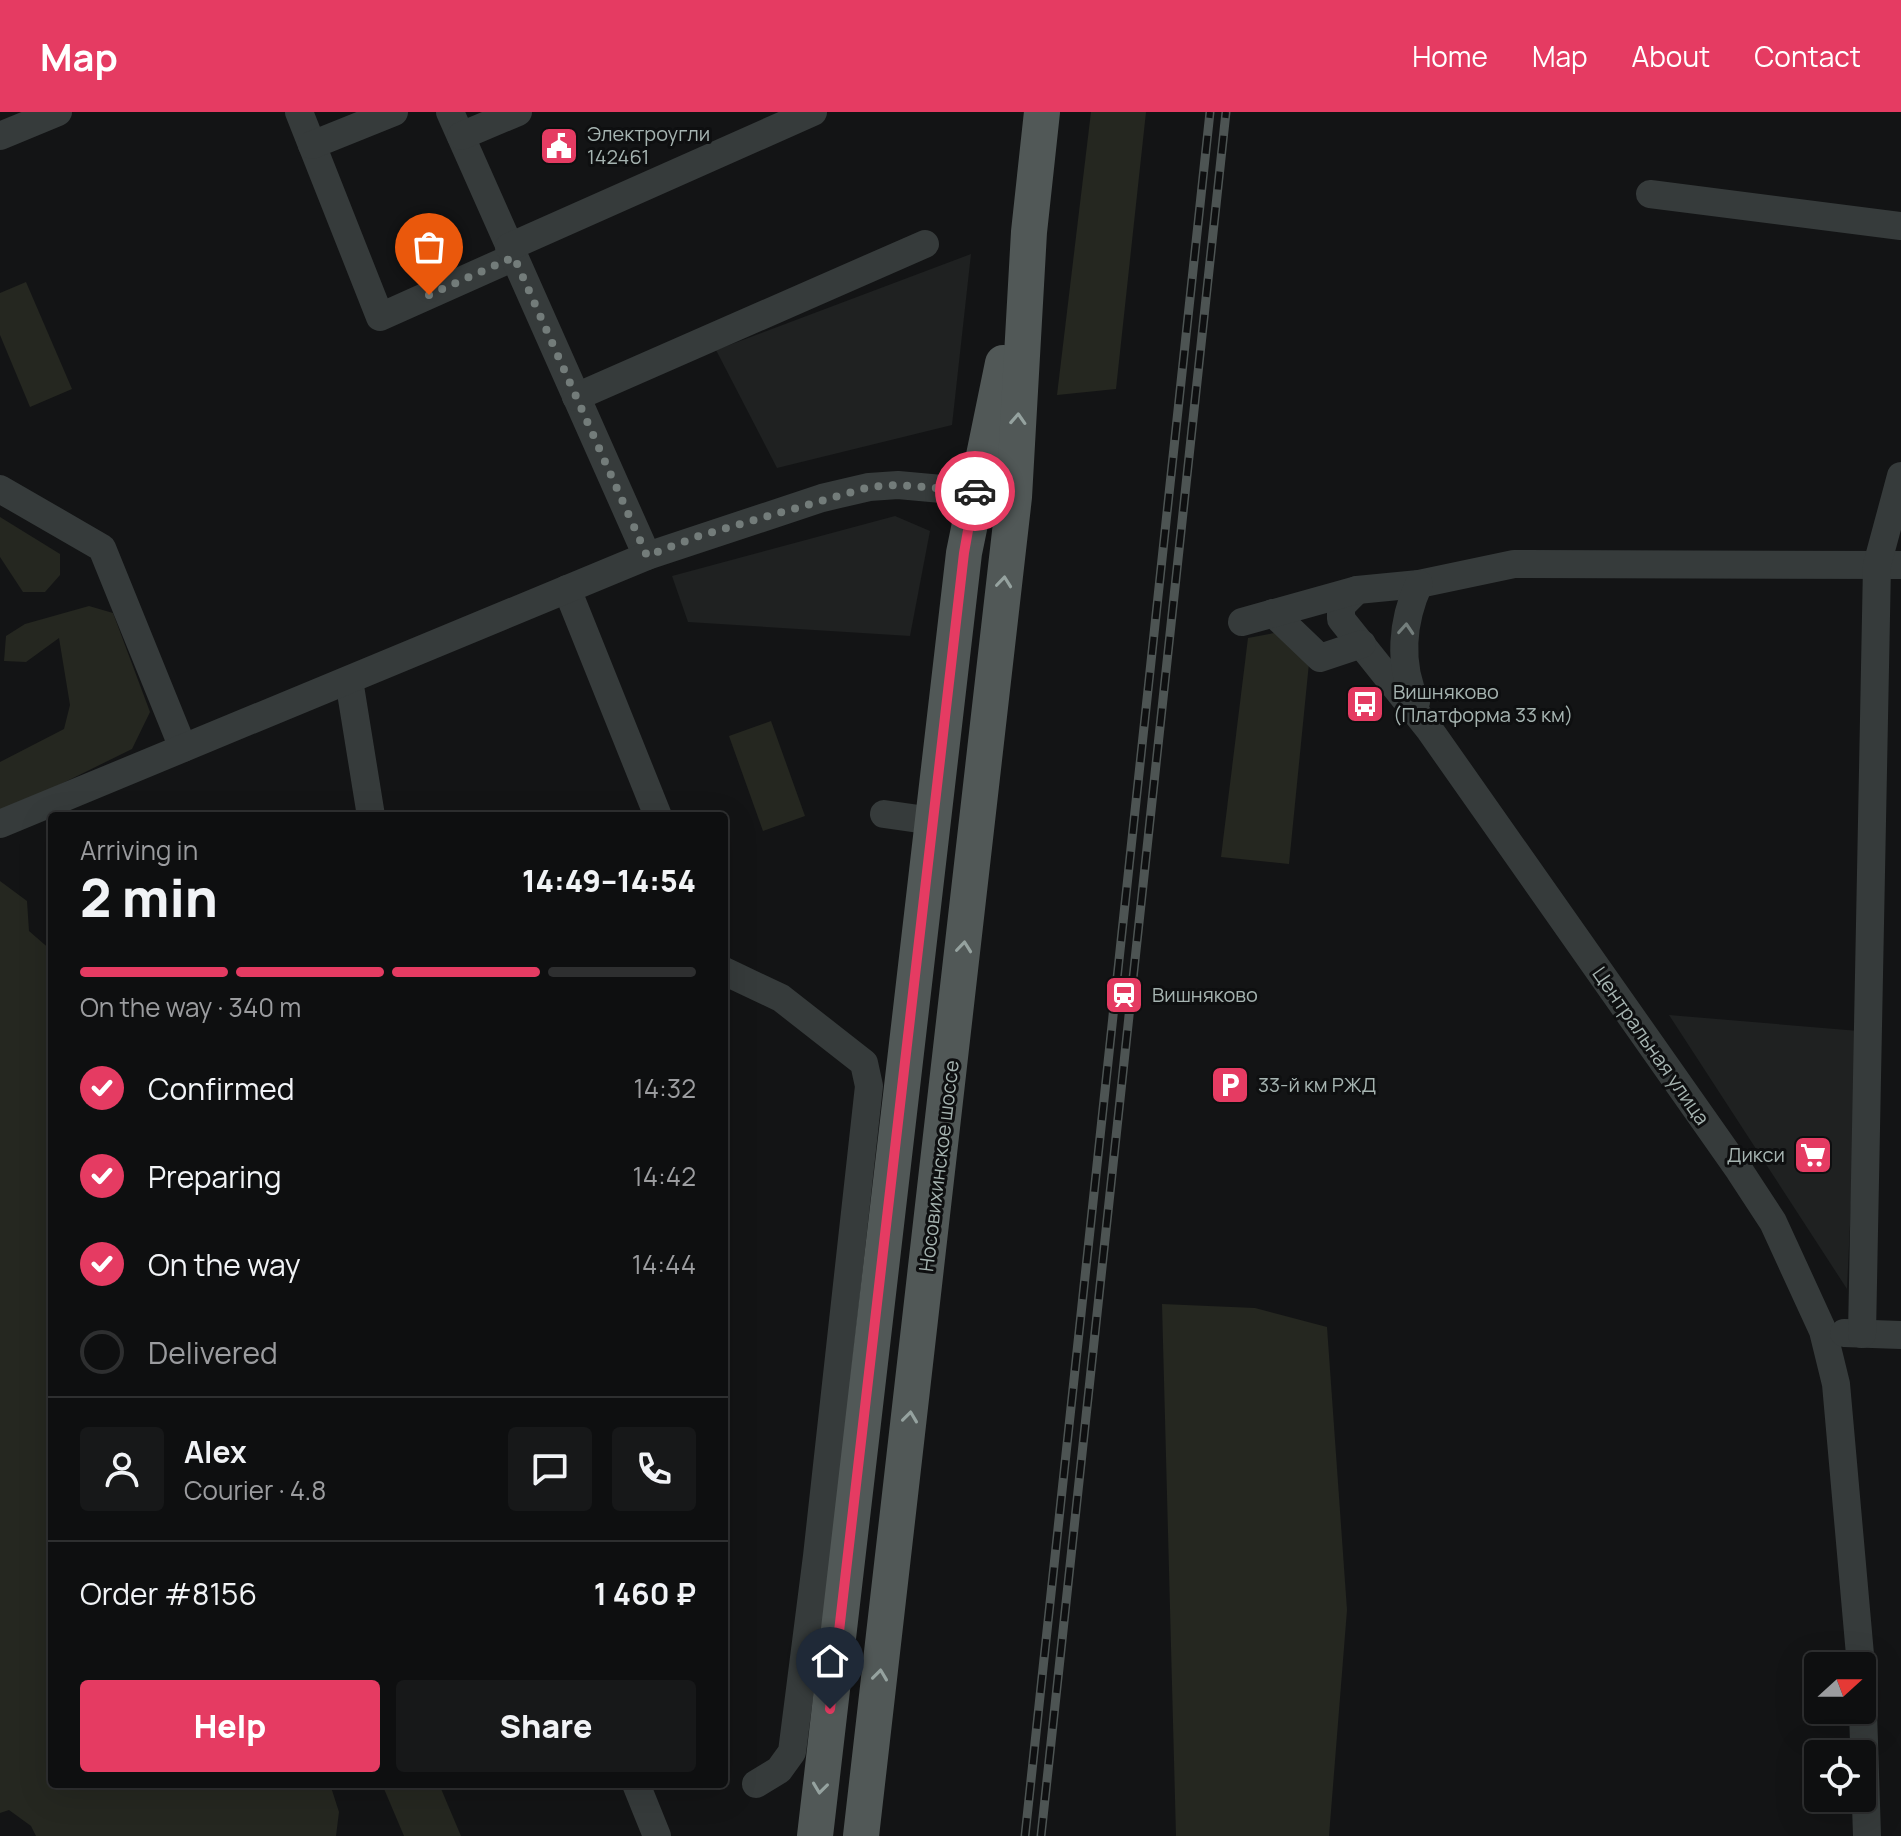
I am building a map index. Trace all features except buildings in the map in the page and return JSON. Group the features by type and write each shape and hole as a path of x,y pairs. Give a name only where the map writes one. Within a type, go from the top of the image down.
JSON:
{"main road":[{"name":"Носовихинское шоссе","path":"861,1836 1014,497 1029,232 1042,112"},
{"name":"Носовихинское шоссе","path":"815,1836 964,553 1029,232"}],"street":[{"path":"0,136 58,112"},
{"path":"299,112 380,317 813,112"},
{"path":"312,145 394,112"},
{"path":"518,112 455,124 647,556"},
{"path":"1650,194 1901,226"},
{"path":"576,397 925,244"},
{"path":"1862,1334 1889,565 1901,476"},
{"path":"0,824 647,556 766,515 869,487 898,485 1014,497"},
{"path":"0,489 102,548 183,748"},
{"path":"1242,622 1357,590 1419,584 1484,570 1545,562 1889,565"},
{"path":"1419,584 1408,607 1404,648 1412,693 1429,729"},
{"path":"567,589 656,812"},
{"name":"Центральная улица","path":"1357,590 1341,606 1341,619 1429,729 1773,1222 1823,1331 1836,1384 1860,1652"},
{"path":"1273,613 1320,658 1362,644"},
{"path":"349,680 370,812"},
{"path":"884,814 933,821"},
{"path":"728,973 781,998 864,1063 869,1086 792,1752 779,1770 756,1784"},
{"path":"1823,1331 1901,1335"},
{"path":"1863,1724 1867,1836"},
{"path":"638,1788 657,1836"}],"shaded area":[{"path":"1091,112 1146,112 1116,389 1057,395"},
{"path":"971,254 952,425 777,468 716,350"},
{"path":"26,282 72,389 30,407 0,335 0,293"},
{"path":"895,516 930,531 910,636 688,622 672,576"},
{"path":"0,517 60,554 60,575 45,592 23,592 0,557"},
{"path":"89,606 113,613 150,712 132,749 0,814 0,762 64,729 70,705 59,638 26,662 4,661 6,636 25,624"},
{"path":"1274,633 1309,663 1289,864 1221,857 1248,638"},
{"path":"771,721 805,816 763,831 729,736"},
{"path":"0,881 27,901 29,931 48,948 48,1788 331,1788 339,1812 336,1836 36,1836 31,1826 9,1810 0,1813"},
{"path":"1669,1015 1859,1031 1847,1289"},
{"path":"1162,1304 1255,1308 1327,1327 1347,1610 1329,1836 1176,1836"},
{"path":"384,1788 441,1788 461,1836 404,1836"}],"railway":[{"path":"1025,1836 1210,112"},
{"path":"1041,1836 1226,112"}],"way so far":[{"path":"429,295 514,257 647,556 696,537 822,498 869,487 898,485 975,491"}],"place":[{"name":"Электроугли 142461","path":"559,146"},
{"name":"Вишняково (Платформа 33 км)","path":"1365,704"},
{"name":"Вишняково","path":"1124,995"},
{"name":"33-й км РЖД","path":"1230,1085"},
{"name":"Дикси","path":"1813,1155"}],"route":[{"path":"830,1709 964,553 975,491"}]}
